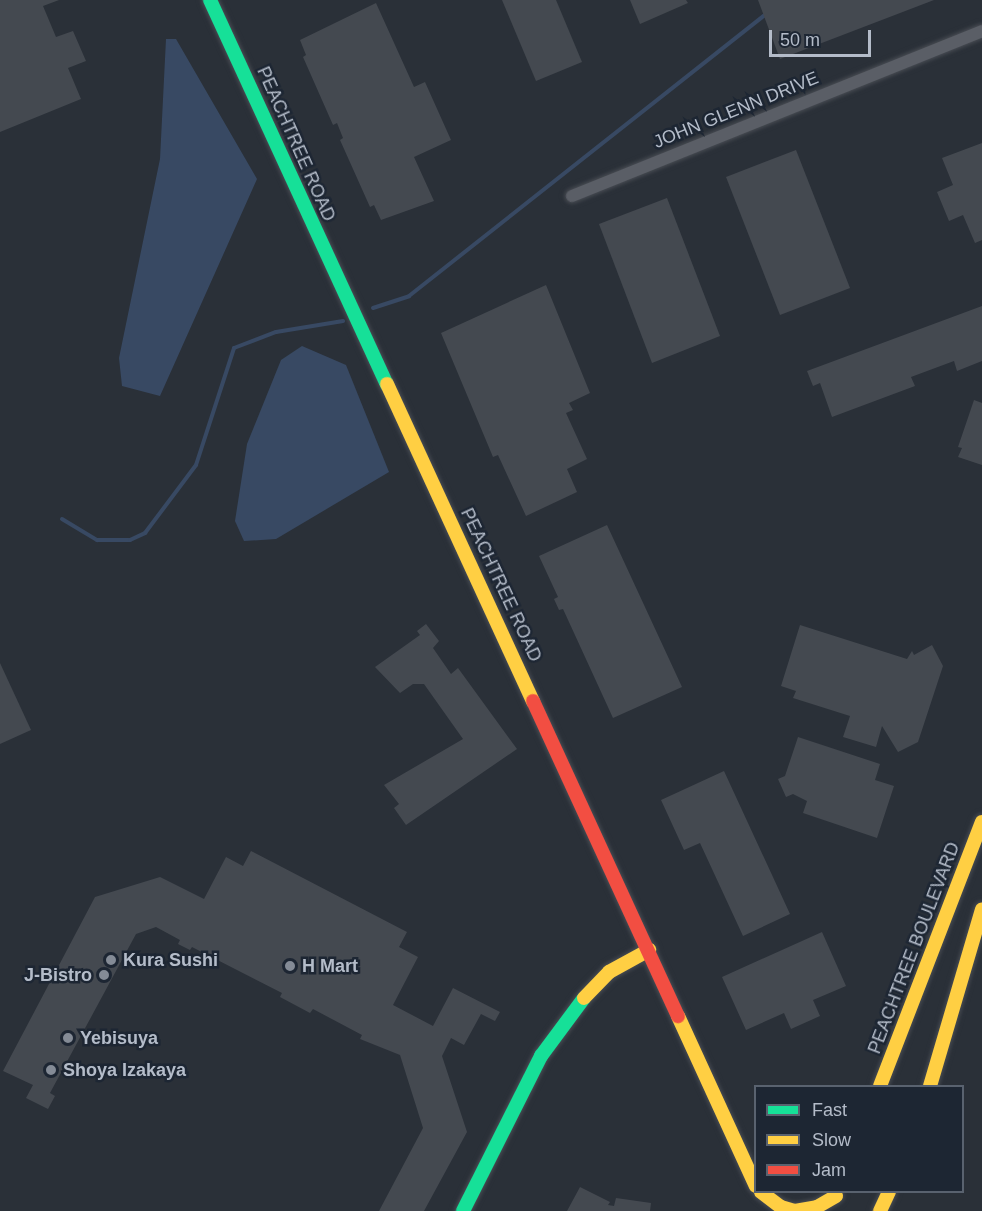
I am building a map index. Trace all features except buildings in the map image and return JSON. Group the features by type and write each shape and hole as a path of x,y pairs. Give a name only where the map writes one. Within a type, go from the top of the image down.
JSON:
{"main road":[{"name":"PEACHTREE ROAD","path":"210,0 754,1182"},
{"name":"PEACHTREE BOULEVARD","path":"880,1085 982,822"},
{"path":"930,1085 982,909"},
{"path":"463,1211 541,1056 581,1001 609,972 649,950"},
{"path":"760,1193 766,1211"},
{"path":"762,1193 780,1207 795,1211 817,1207 837,1194"},
{"path":"880,1211 888,1193"},
{"path":"888,1193 892,1211"},
{"path":"829,1211 837,1194"}],"street":[{"name":"JOHN GLENN DRIVE","path":"572,196 982,31"}],"water":[{"path":"166,39 176,39 257,179 160,396 122,386 119,358 160,159"},
{"path":"302,346 346,365 389,472 276,539 244,541 235,521 247,444 281,360"}],"waterway":[{"path":"373,308 409,296 767,13"},
{"path":"62,519 97,540 130,540 145,533 196,465 234,348 276,332 343,321"}],"traffic: fast":[{"path":"210,0 387,384"},
{"path":"463,1211 541,1056 584,998"}],"traffic: slow":[{"path":"387,384 533,701"},
{"path":"880,1085 982,822"},
{"path":"930,1085 982,909"},
{"path":"584,998 609,972 649,950"},
{"path":"678,1016 754,1182"},
{"path":"762,1193 781,1207 795,1211 817,1207 836,1196"},
{"path":"880,1211 889,1193"}],"traffic: jam":[{"path":"533,701 678,1016"}],"place":[{"name":"Kura Sushi","path":"111,960"},
{"name":"H Mart","path":"290,966"},
{"name":"J-Bistro","path":"104,975"},
{"name":"Yebisuya","path":"68,1038"},
{"name":"Shoya Izakaya","path":"51,1070"}]}
